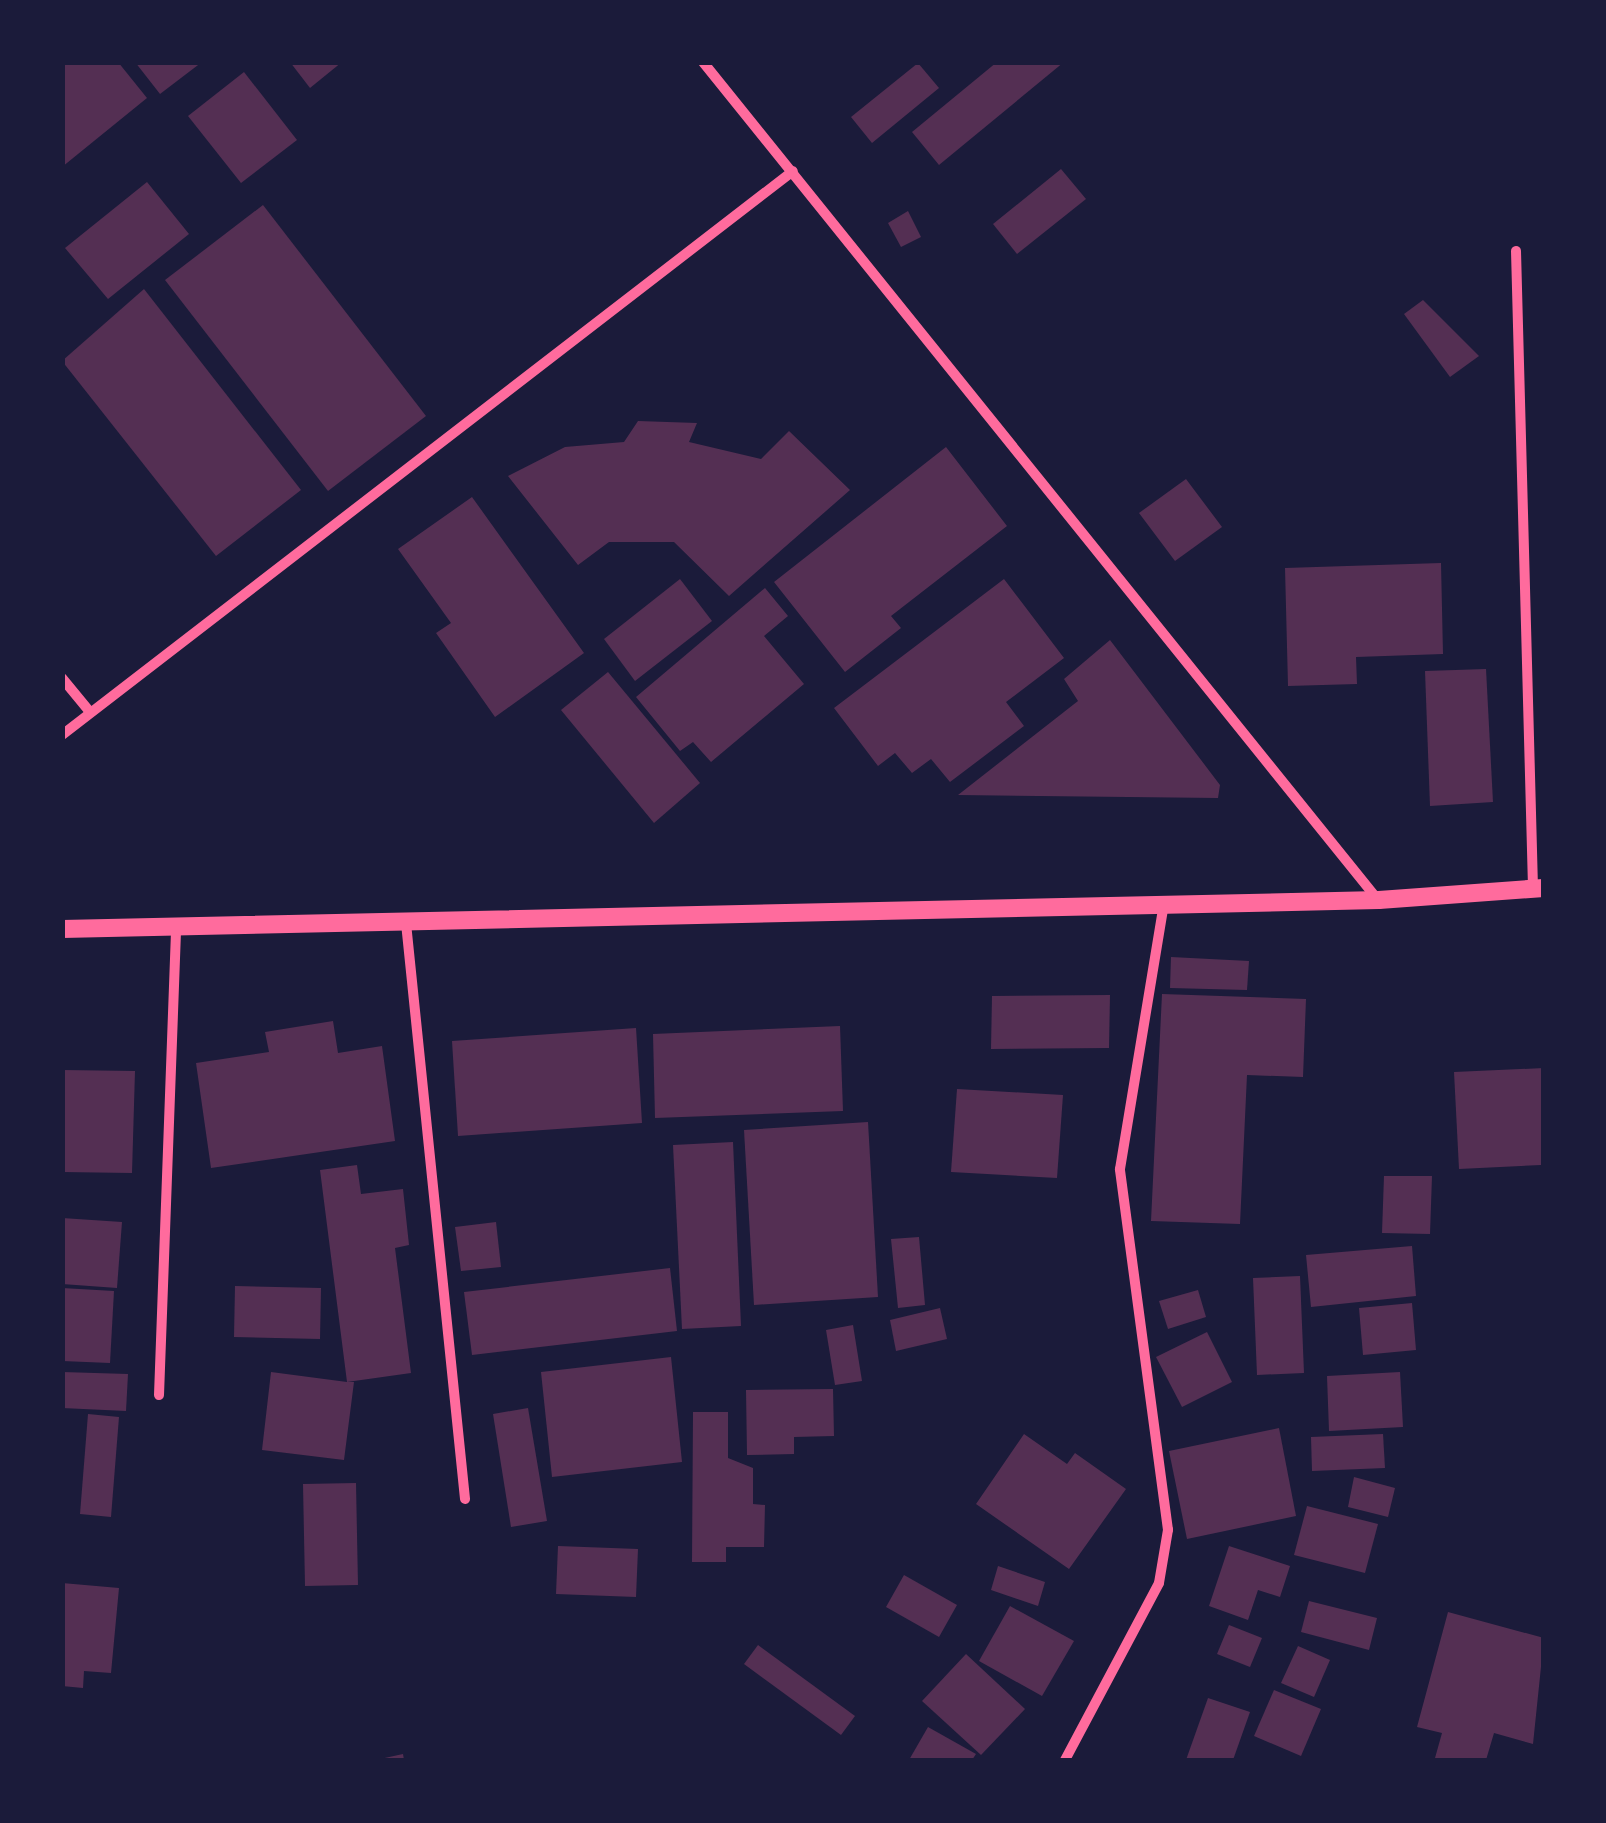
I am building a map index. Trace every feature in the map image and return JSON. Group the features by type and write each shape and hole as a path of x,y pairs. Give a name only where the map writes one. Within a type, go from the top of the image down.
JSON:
{"street":[{"path":"703,62 1379,900"},
{"path":"62,735 793,171"},
{"path":"62,930 176,924 406,923 1379,900 1538,888 1516,252"},
{"path":"62,678 90,712"},
{"path":"1065,1760 1159,1582 1168,1530 1120,1169 1164,904"},
{"path":"406,923 465,1498"},
{"path":"159,1395 176,924"}],"building":[{"path":"62,62 118,62 147,98 62,167"},
{"path":"135,62 202,62 160,94"},
{"path":"290,62 342,62 310,88"},
{"path":"997,62 1064,62 939,165 912,132"},
{"path":"918,63 939,88 872,143 851,117"},
{"path":"244,72 297,140 241,183 188,116"},
{"path":"1061,169 1086,199 1017,254 993,224"},
{"path":"147,182 189,234 108,299 65,248"},
{"path":"263,205 426,416 328,491 165,280"},
{"path":"908,211 921,237 901,247 888,223"},
{"path":"144,289 301,490 216,556 62,361"},
{"path":"1423,300 1479,356 1450,377 1404,314"},
{"path":"638,421 697,423 689,442 761,459 789,431 850,490 729,596 674,542 609,542 578,565 508,476 565,447 624,442"},
{"path":"946,447 1007,526 891,616 901,628 845,672 774,582"},
{"path":"1186,479 1222,527 1175,561 1139,513"},
{"path":"472,497 584,653 495,717 436,633 451,623 398,549"},
{"path":"1441,563 1443,654 1356,657 1357,684 1288,686 1285,568"},
{"path":"680,579 712,621 635,681 604,639"},
{"path":"1004,579 1064,658 1006,702 1024,726 950,782 931,759 912,773 895,753 878,766 834,708"},
{"path":"765,588 788,616 764,636 804,684 711,762 693,742 680,751 636,697"},
{"path":"1110,640 1220,785 1218,798 958,795 1078,701 1064,679"},
{"path":"1486,669 1493,802 1430,806 1425,671"},
{"path":"608,672 700,783 654,823 561,710"},
{"path":"1171,957 1249,961 1247,990 1170,988"},
{"path":"1162,994 1306,999 1303,1077 1247,1075 1240,1224 1151,1221"},
{"path":"1110,995 1109,1048 991,1049 992,996"},
{"path":"333,1021 338,1053 382,1046 395,1141 211,1168 196,1063 269,1052 265,1032"},
{"path":"840,1026 843,1111 655,1118 653,1034"},
{"path":"636,1028 642,1123 458,1136 452,1041"},
{"path":"1544,1068 1541,1165 1459,1169 1454,1072"},
{"path":"62,1070 135,1071 132,1173 62,1172"},
{"path":"957,1089 1063,1095 1057,1178 951,1172"},
{"path":"868,1122 878,1297 754,1305 744,1130"},
{"path":"733,1142 741,1326 682,1329 673,1145"},
{"path":"357,1165 361,1194 403,1189 409,1245 395,1248 411,1373 347,1382 320,1170"},
{"path":"1384,1176 1432,1176 1430,1234 1382,1233"},
{"path":"62,1218 122,1222 117,1288 62,1284"},
{"path":"496,1222 501,1267 461,1271 455,1227"},
{"path":"919,1237 925,1305 898,1308 891,1239"},
{"path":"1412,1246 1416,1296 1311,1307 1306,1255"},
{"path":"670,1268 677,1331 472,1355 464,1292"},
{"path":"1300,1276 1304,1373 1257,1375 1253,1278"},
{"path":"235,1286 321,1288 320,1339 234,1337"},
{"path":"62,1288 114,1291 110,1363 62,1361"},
{"path":"1198,1290 1206,1317 1168,1329 1159,1301"},
{"path":"1412,1303 1416,1350 1363,1355 1359,1308"},
{"path":"940,1308 947,1339 896,1351 890,1320"},
{"path":"853,1325 862,1381 835,1385 826,1330"},
{"path":"1207,1332 1232,1382 1182,1407 1156,1357"},
{"path":"671,1357 682,1462 552,1477 541,1372"},
{"path":"62,1372 128,1374 126,1411 62,1408"},
{"path":"271,1372 354,1382 344,1460 262,1450"},
{"path":"1400,1372 1403,1427 1329,1431 1327,1376"},
{"path":"833,1389 834,1436 794,1437 794,1454 747,1455 746,1390"},
{"path":"528,1408 547,1521 511,1527 493,1414"},
{"path":"693,1412 728,1412 728,1458 753,1468 753,1504 765,1505 764,1547 726,1547 726,1562 692,1562"},
{"path":"88,1414 119,1417 111,1517 80,1514"},
{"path":"1279,1428 1296,1516 1187,1539 1169,1451"},
{"path":"1024,1434 1067,1464 1075,1453 1126,1489 1069,1569 976,1504"},
{"path":"1383,1434 1385,1468 1312,1471 1311,1437"},
{"path":"1354,1477 1395,1488 1388,1517 1348,1507"},
{"path":"356,1483 358,1585 305,1586 303,1484"},
{"path":"1307,1506 1378,1524 1365,1573 1294,1555"},
{"path":"558,1546 638,1549 636,1597 556,1594"},
{"path":"1229,1546 1290,1566 1280,1597 1258,1590 1248,1620 1209,1606"},
{"path":"998,1566 1045,1582 1038,1606 991,1590"},
{"path":"904,1575 957,1605 939,1637 886,1607"},
{"path":"62,1583 119,1588 111,1673 84,1671 83,1688 62,1686"},
{"path":"1309,1601 1377,1618 1369,1650 1301,1632"},
{"path":"1010,1606 1074,1641 1042,1696 979,1661"},
{"path":"1448,1612 1544,1638 1533,1744 1494,1733 1486,1760 1435,1758 1442,1733 1417,1727"},
{"path":"1229,1625 1262,1638 1250,1667 1217,1654"},
{"path":"758,1645 855,1716 841,1735 744,1664"},
{"path":"1298,1646 1330,1660 1314,1697 1281,1683"},
{"path":"966,1654 1025,1709 981,1755 922,1701"},
{"path":"1274,1690 1321,1709 1301,1756 1254,1736"},
{"path":"1208,1698 1250,1712 1233,1760 1186,1760"},
{"path":"928,1727 976,1754 972,1760 909,1760"},
{"path":"403,1754 404,1760 380,1760 380,1759"}]}
